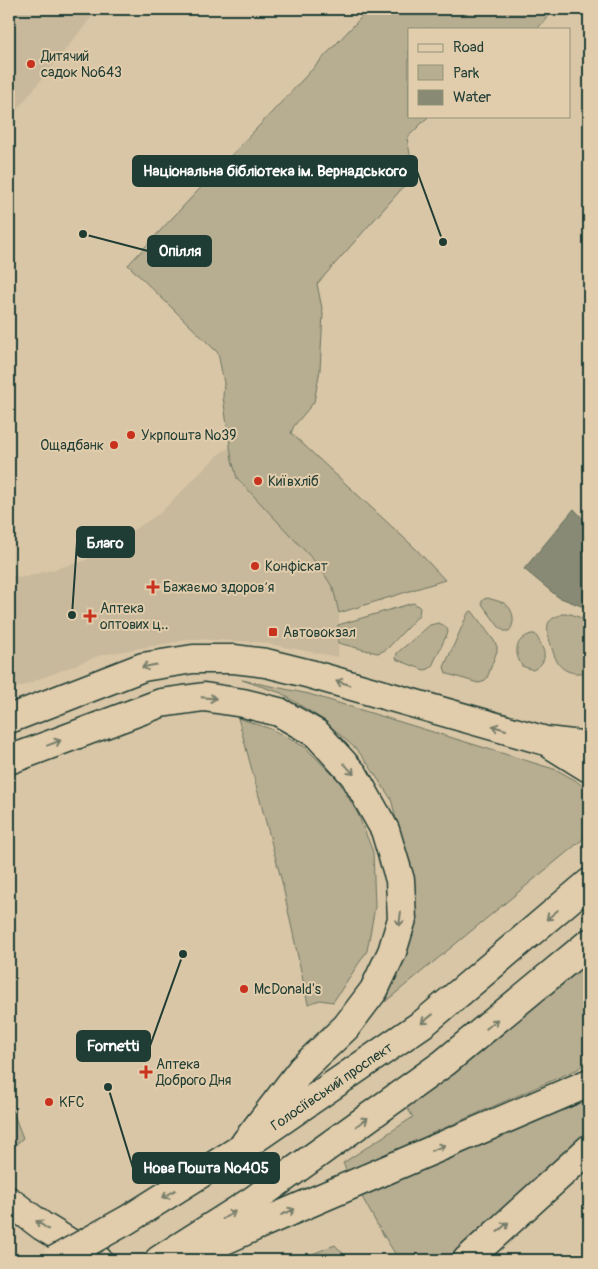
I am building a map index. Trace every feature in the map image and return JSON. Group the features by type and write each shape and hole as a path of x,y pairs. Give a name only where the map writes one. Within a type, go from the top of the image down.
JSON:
{"main road":[{"path":"9,719 143,667 193,659 234,658 266,663 310,674 546,741 589,746"},
{"path":"9,760 161,703 204,697 243,703 278,712 317,734 354,775 385,830 400,880 402,919 392,952 374,990 346,1027 302,1069 240,1149"},
{"path":"546,741 589,768"},
{"name":"Голосіївський проспект","path":"55,1260 127,1220 240,1149 425,1022 589,883"},
{"path":"158,1260 252,1201 444,1063 589,943"},
{"path":"180,1260 588,1083"},
{"path":"467,1260 589,1149"},
{"path":"9,1201 42,1226 98,1260"}],"shaded area":[{"name":"Дитячий садок №643","path":"9,9 98,9 9,120"},
{"path":"230,447 232,460 319,566 333,588 339,613 338,657 258,642 193,639 101,655 9,691 9,576 26,577 84,561 159,514 219,454"}],"green space":[{"path":"369,9 555,9 538,28 408,28 408,118 427,118 407,138 414,175 317,284 323,313 320,370 314,402 294,426 291,433 416,549 445,580 339,613 333,588 319,566 237,478 232,460 223,397 224,383 218,353 128,265"},
{"path":"488,598 504,603 512,612 513,624 509,631 504,631 499,627 482,604 484,599"},
{"path":"413,603 420,608 419,615 387,649 377,653 338,643 338,625"},
{"path":"472,611 497,647 487,678 483,682 478,683 446,673 444,667 468,613"},
{"path":"562,614 571,614 589,621 589,670 585,672 577,673 564,669 554,655 548,625 552,619"},
{"path":"438,623 445,626 448,632 429,669 424,670 396,659 397,653 430,625"},
{"path":"531,634 535,634 544,654 542,663 533,670 522,666 517,652 517,647 521,640"},
{"path":"242,680 309,694 557,770 575,780 589,791 589,834 385,1002 407,931 405,853 391,799 357,750 325,721 281,693"},
{"path":"238,718 271,729 305,747 338,780 358,814 373,852 375,907 367,951 333,1002 320,1000 308,1004 282,882"},
{"path":"589,958 589,1058 578,1069 347,1171 343,1163 413,1117 403,1102"},
{"path":"589,1097 589,1133 482,1230 453,1260 399,1260 361,1195"},
{"path":"9,1102 23,1138 9,1151"},
{"path":"335,1245 349,1260 297,1260"}],"water":[{"path":"574,509 585,521 589,518 589,609 558,597 524,569"}],"place":[{"name":"Дитячий садок №643","path":"31,64"},
{"name":"Опілля","path":"83,234"},
{"name":"Національна бібліотека ім. Вернадського","path":"443,242"},
{"name":"Укрпошта №39","path":"131,435"},
{"name":"Ощадбанк","path":"114,445"},
{"name":"Київхліб","path":"258,481"},
{"name":"Конфіскат","path":"255,566"},
{"name":"Бажаємо здоровʼя","path":"153,587"},
{"name":"Благо","path":"72,615"},
{"name":"Аптека оптових ц‥","path":"90,616"},
{"name":"Автовокзал","path":"273,632"},
{"name":"Fornetti","path":"183,954"},
{"name":"McDonald's","path":"244,989"},
{"name":"Аптека Доброго Дня","path":"146,1072"},
{"name":"Нова Пошта №405","path":"108,1087"},
{"name":"KFC","path":"49,1102"}]}
